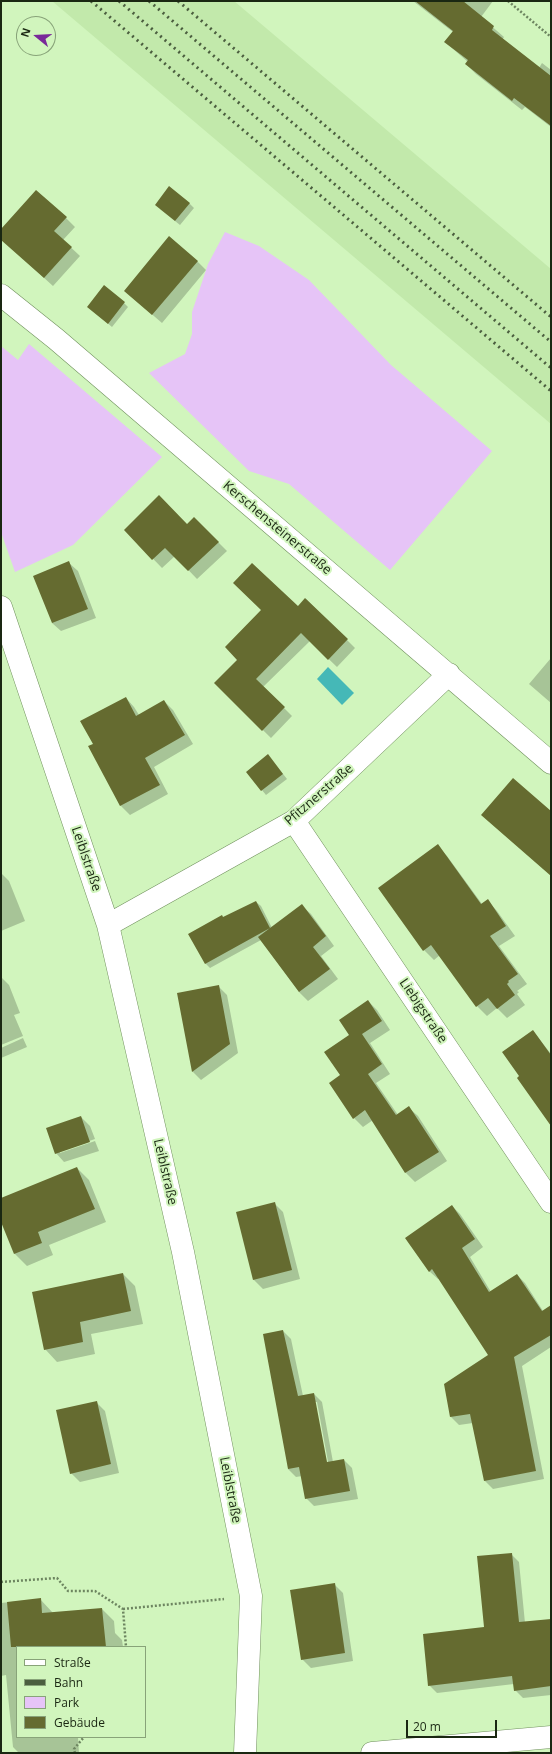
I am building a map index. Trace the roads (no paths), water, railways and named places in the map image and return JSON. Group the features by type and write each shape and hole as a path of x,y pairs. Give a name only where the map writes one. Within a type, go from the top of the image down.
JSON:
{"street":[{"name":"Kerschensteinerstraße","path":"1,295 56,339 449,674 551,763"},
{"name":"Leiblstraße","path":"1,607 108,925 183,1252 251,1596 244,1753"},
{"name":"Pfitznerstraße","path":"108,925 294,821 449,674"},
{"name":"Liebigstraße","path":"294,821 551,1202"},
{"path":"372,1753 551,1737"}],"water":[{"path":"328,667 354,693 342,705 317,679"}],"railway":[{"path":"91,1 551,391"},
{"path":"119,1 551,368"},
{"path":"149,1 551,342"},
{"path":"178,1 551,317"}]}
